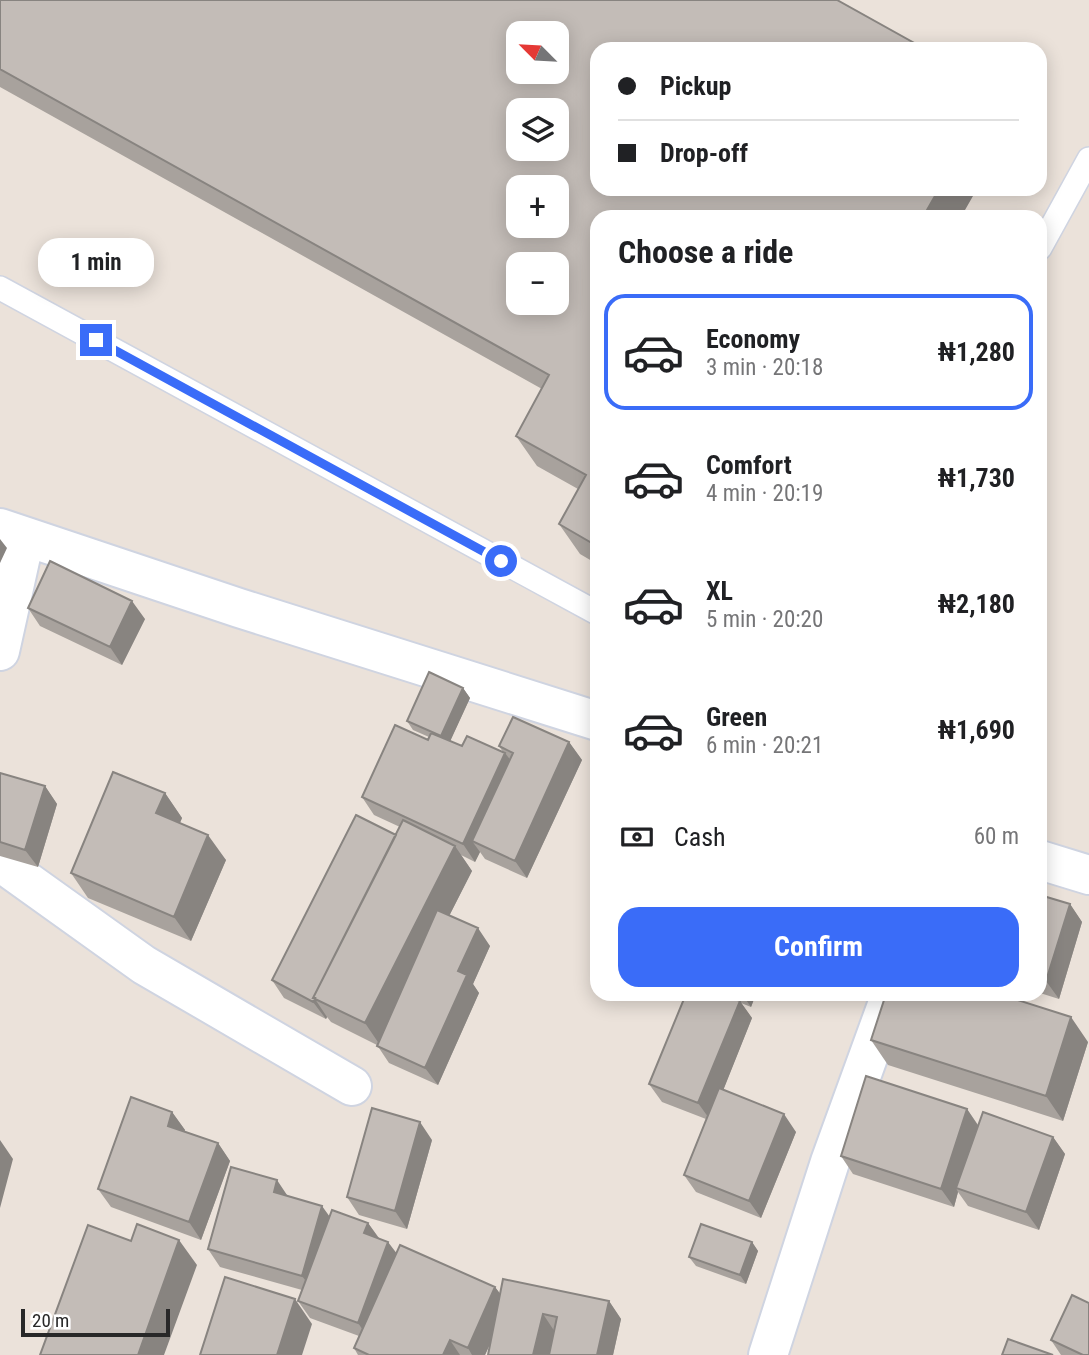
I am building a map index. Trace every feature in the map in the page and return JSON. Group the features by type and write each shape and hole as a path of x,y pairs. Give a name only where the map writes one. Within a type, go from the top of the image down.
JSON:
{"street":[{"path":"0,651 13,533 239,608 590,719"},
{"path":"0,862 144,965 352,1086"},
{"path":"1047,862 1089,875"},
{"path":"768,1355 830,1162 888,1001"}],"lane":[{"path":"1047,235 1089,159"},
{"path":"0,288 590,609"}],"building":[{"path":"0,0 837,0 912,42 590,42 590,196 935,196 927,210 590,210 590,542 559,524 586,475 516,436 549,375 0,69"},
{"path":"50,561 132,601 110,647 28,608"},
{"path":"429,672 463,688 441,736 407,721"},
{"path":"513,717 569,742 515,861 472,841 513,753 499,746"},
{"path":"395,725 428,740 431,733 462,746 467,736 505,753 463,844 362,797"},
{"path":"113,772 165,793 156,813 208,835 174,917 71,873"},
{"path":"0,773 45,786 25,850 0,842"},
{"path":"356,815 396,835 313,1002 272,980"},
{"path":"403,820 455,846 365,1023 313,998"},
{"path":"1047,897 1070,904 1047,978"},
{"path":"437,910 478,928 458,971 467,975 425,1068 377,1046"},
{"path":"683,1001 740,1001 698,1103 649,1084"},
{"path":"884,1001 1021,1001 1071,1017 1046,1096 871,1040"},
{"path":"866,1076 967,1109 941,1189 841,1156"},
{"path":"719,1088 784,1114 749,1201 684,1175"},
{"path":"131,1097 172,1112 168,1126 218,1143 189,1222 98,1189"},
{"path":"372,1108 420,1122 395,1211 347,1197"},
{"path":"983,1112 1053,1137 1026,1212 956,1188"},
{"path":"231,1167 277,1180 274,1192 322,1206 302,1276 208,1249"},
{"path":"332,1210 368,1223 364,1233 388,1242 358,1323 298,1301"},
{"path":"137,1224 179,1240 138,1355 40,1355 88,1225 131,1241"},
{"path":"701,1224 752,1242 740,1275 689,1257"},
{"path":"400,1245 495,1287 468,1348 450,1340 443,1355 369,1355 354,1348"},
{"path":"225,1277 295,1299 277,1355 200,1355"},
{"path":"503,1279 609,1301 597,1355 549,1355 557,1317 543,1314 533,1355 488,1355"},
{"path":"1072,1295 1089,1303 1089,1355 1083,1355 1051,1340"},
{"path":"1008,1339 1053,1355 1002,1355"}],"route":[{"path":"96,340 501,561"}]}
